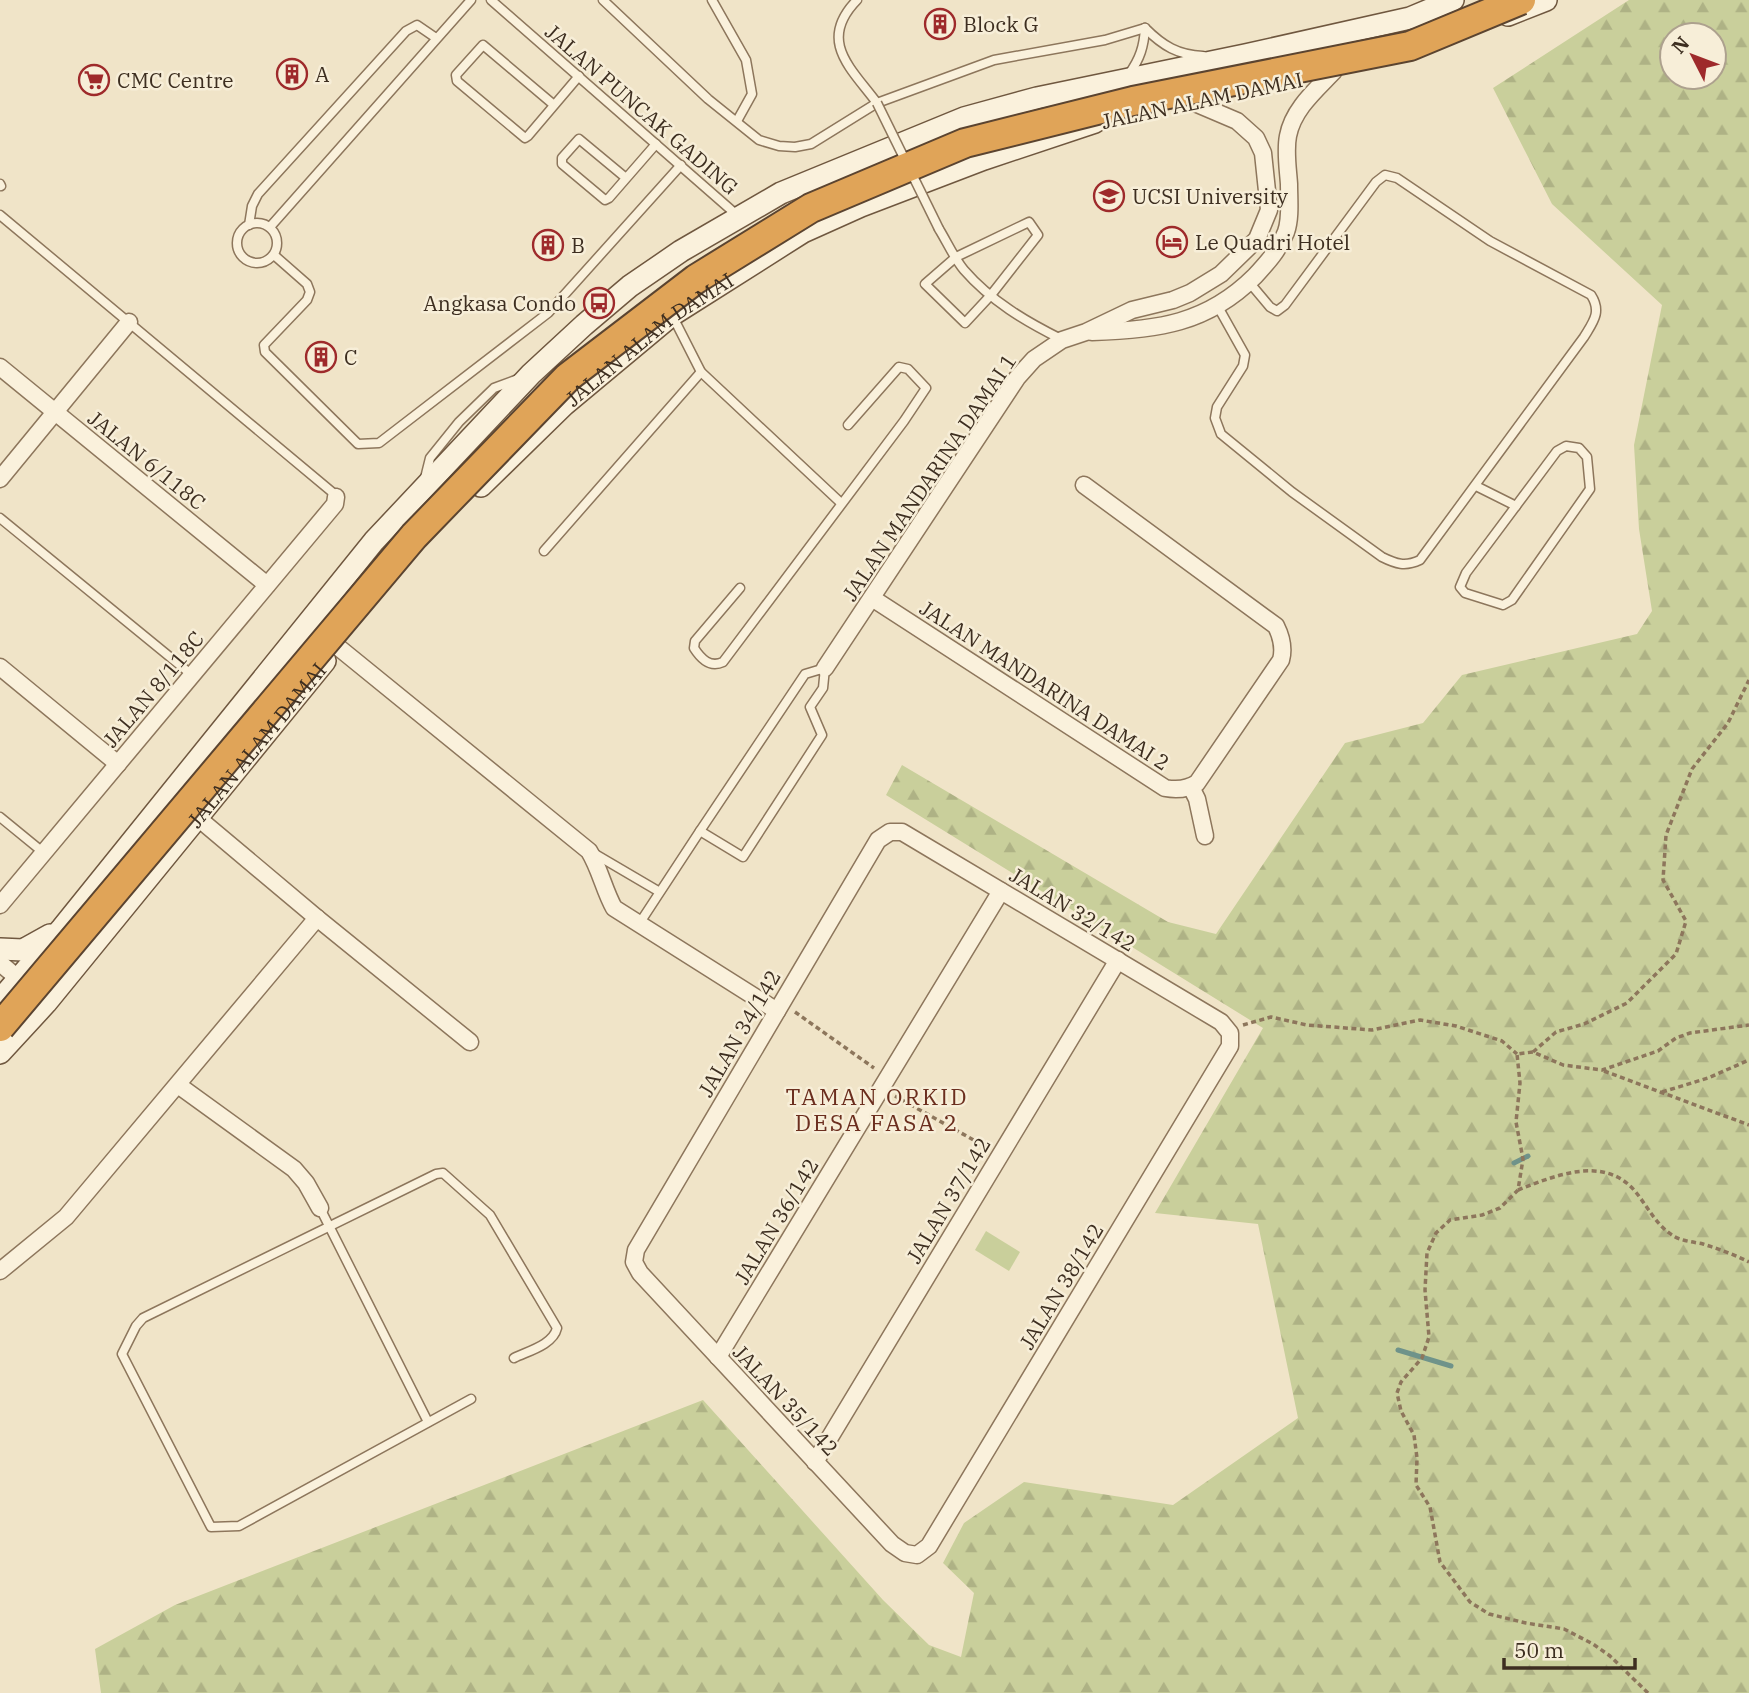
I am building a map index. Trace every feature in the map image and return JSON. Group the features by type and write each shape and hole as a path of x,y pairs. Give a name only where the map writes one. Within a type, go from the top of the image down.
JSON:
{"highway":[{"path":"0,1009 410,530 564,374 692,275 806,203 962,136 1134,96 1407,41 1507,0"},
{"path":"0,1027 414,536 568,377 696,279 811,208 965,142 1133,101 1410,46 1521,0"}],"main road":[{"name":"JALAN ALAM DAMAI","path":"0,1000 62,928 374,541 531,374 630,286 738,216 780,193 964,118 1037,98 1410,18 1453,0"},
{"name":"JALAN ALAM DAMAI","path":"0,1052 46,1003 423,543 564,405 672,315 803,232 861,206 984,159 1123,114 1399,57 1546,0"},
{"path":"0,949 23,950 62,928"}],"street":[{"name":"JALAN MANDARINA DAMAI 1","path":"1086,332 1141,331 1180,323 1217,305 1249,282 1272,258 1286,232 1289,202 1287,138 1294,117 1334,71"},
{"name":"JALAN MANDARINA DAMAI 1","path":"824,668 1017,378 1034,359 1062,340 1086,332 1132,310 1173,300 1206,284 1234,263 1257,239 1269,211 1263,153 1256,138 1237,121 1189,101"},
{"path":"1234,263 1249,282"},
{"path":"1206,284 1217,305"},
{"path":"0,479 129,323"},
{"name":"JALAN 6/118C","path":"0,367 267,585"},
{"path":"1084,485 1276,626 1279,633 1283,653 1281,660 1197,783 1191,787 1197,799 1205,836"},
{"name":"JALAN 8/118C","path":"0,905 335,504 336,498"},
{"name":"JALAN MANDARINA DAMAI 2","path":"873,598 1165,788 1191,787"},
{"path":"308,623 589,851 614,908 779,1007"},
{"path":"0,667 118,764"},
{"path":"198,818 470,1042"},
{"name":"JALAN 32/142","path":"890,832 902,832 1221,1021 1230,1033"},
{"name":"JALAN 34/142","path":"635,1262 636,1250 878,840 890,832"},
{"name":"JALAN 36/142","path":"718,1357 1001,891"},
{"path":"0,1271 66,1217 317,918"},
{"name":"JALAN 37/142","path":"815,1462 1118,960"},
{"path":"0,963 46,1003"},
{"name":"JALAN 38/142","path":"917,1555 929,1546 1230,1046 1230,1033"},
{"path":"178,1085 294,1169 306,1183 320,1208"},
{"name":"JALAN 35/142","path":"635,1262 640,1273 892,1544 905,1553 917,1555"}],"lane":[{"path":"270,227 471,0"},
{"name":"JALAN PUNCAK GADING","path":"491,0 738,216"},
{"path":"603,0 708,99 759,140 795,147 811,144 877,103 994,60 1105,40 1145,28"},
{"path":"712,0 746,60 752,94 737,121"},
{"path":"857,0 839,28 837,40 841,54 877,103 939,229 963,269 1023,320 1062,340"},
{"path":"249,225 252,206 258,194 406,31 417,25 436,38"},
{"path":"1145,28 1158,41 1176,52 1200,56 1245,55"},
{"path":"1123,81 1138,61 1144,43 1145,28"},
{"path":"554,106 483,45 457,75 457,81 525,138 554,106 579,76"},
{"path":"626,178 579,139 562,158 562,164 605,200 626,178 656,144"},
{"path":"274,255 307,284 310,292 307,300 264,345 265,352 358,444 379,443 542,319 681,165"},
{"path":"1217,305 1245,355 1243,366 1217,407 1215,418 1222,434 1292,492 1382,557 1408,565 1420,561 1584,337 1597,315 1597,304 1591,295 1499,246 1397,178 1385,175 1376,182 1285,305 1277,311 1270,307 1249,282"},
{"path":"0,215 336,498"},
{"path":"1029,222 1038,235 991,295 965,323 925,284 956,257 1029,222"},
{"path":"260,223 270,227 276,237 274,255 264,262 250,263 237,248 239,234 249,225 260,223"},
{"path":"672,315 701,372 841,503"},
{"path":"740,588 695,641 694,648 709,664 723,662 904,422 926,388 908,369 898,368 848,425"},
{"path":"544,551 701,372"},
{"path":"1566,446 1578,448 1587,457 1590,489 1512,600 1503,605 1465,593 1460,587 1466,573 1516,506 1557,451 1566,446"},
{"path":"1476,486 1516,506"},
{"path":"0,518 192,675"},
{"path":"639,924 659,891 699,831 805,674 824,668 823,688 810,707 822,735 743,857 699,831"},
{"path":"0,817 44,853"},
{"path":"589,851 659,891"},
{"path":"471,1399 239,1526 211,1527 122,1354 136,1325 143,1318 436,1174 443,1173 490,1214 557,1328 550,1340 514,1359"},
{"path":"320,1208 428,1422"}],"path":[{"path":"1533,1052 1556,1032 1584,1024 1628,1003 1676,954 1686,921 1663,880 1666,835 1692,769 1728,723 1749,680"},
{"path":"779,1007 884,1083 1000,1155"},
{"path":"1230,1033 1245,1024 1271,1017 1307,1025 1372,1030 1420,1020 1455,1026 1502,1041 1517,1054 1520,1083 1516,1122 1523,1159 1518,1190"},
{"path":"1602,1070 1658,1051 1676,1038 1690,1033 1749,1025"},
{"path":"1517,1054 1533,1052 1563,1065 1602,1070 1749,1125"},
{"path":"1661,1092 1709,1078 1749,1060"},
{"path":"1648,1693 1610,1656 1564,1629 1489,1614 1470,1602 1440,1562 1430,1507 1416,1485 1417,1458 1414,1436 1401,1411 1397,1393 1401,1382 1422,1358 1429,1337 1425,1290 1427,1253 1436,1233 1450,1220 1482,1215 1500,1208 1518,1190 1550,1177 1584,1171 1610,1172 1633,1188 1654,1218 1673,1236 1707,1245 1749,1262"}],"green space":[{"path":"1629,0 1749,0 1749,1693 101,1693 95,1649 175,1605 703,1400 883,1600 929,1645 961,1657 974,1593 943,1563 964,1523 1024,1482 1173,1505 1298,1418 1258,1224 1155,1213 1263,1028 886,795 902,765 1168,922 1216,934 1345,743 1423,723 1462,675 1637,634 1652,611 1639,529 1634,445 1662,305 1552,204 1493,88"},
{"path":"986,1231 1020,1252 1009,1271 975,1250"}],"waterway":[{"path":"1514,1163 1528,1156"},
{"path":"1398,1350 1451,1366"}],"place":[{"name":"Block G","path":"940,24"},
{"name":"A","path":"292,74"},
{"name":"CMC Centre","path":"94,80"},
{"name":"UCSI University","path":"1109,196"},
{"name":"Le Quadri Hotel","path":"1172,242"},
{"name":"B","path":"548,245"},
{"name":"Angkasa Condo","path":"599,303"},
{"name":"C","path":"321,357"}],"district":[{"name":"TAMAN ORKID DESA FASA 2","path":"877,1109"}]}
